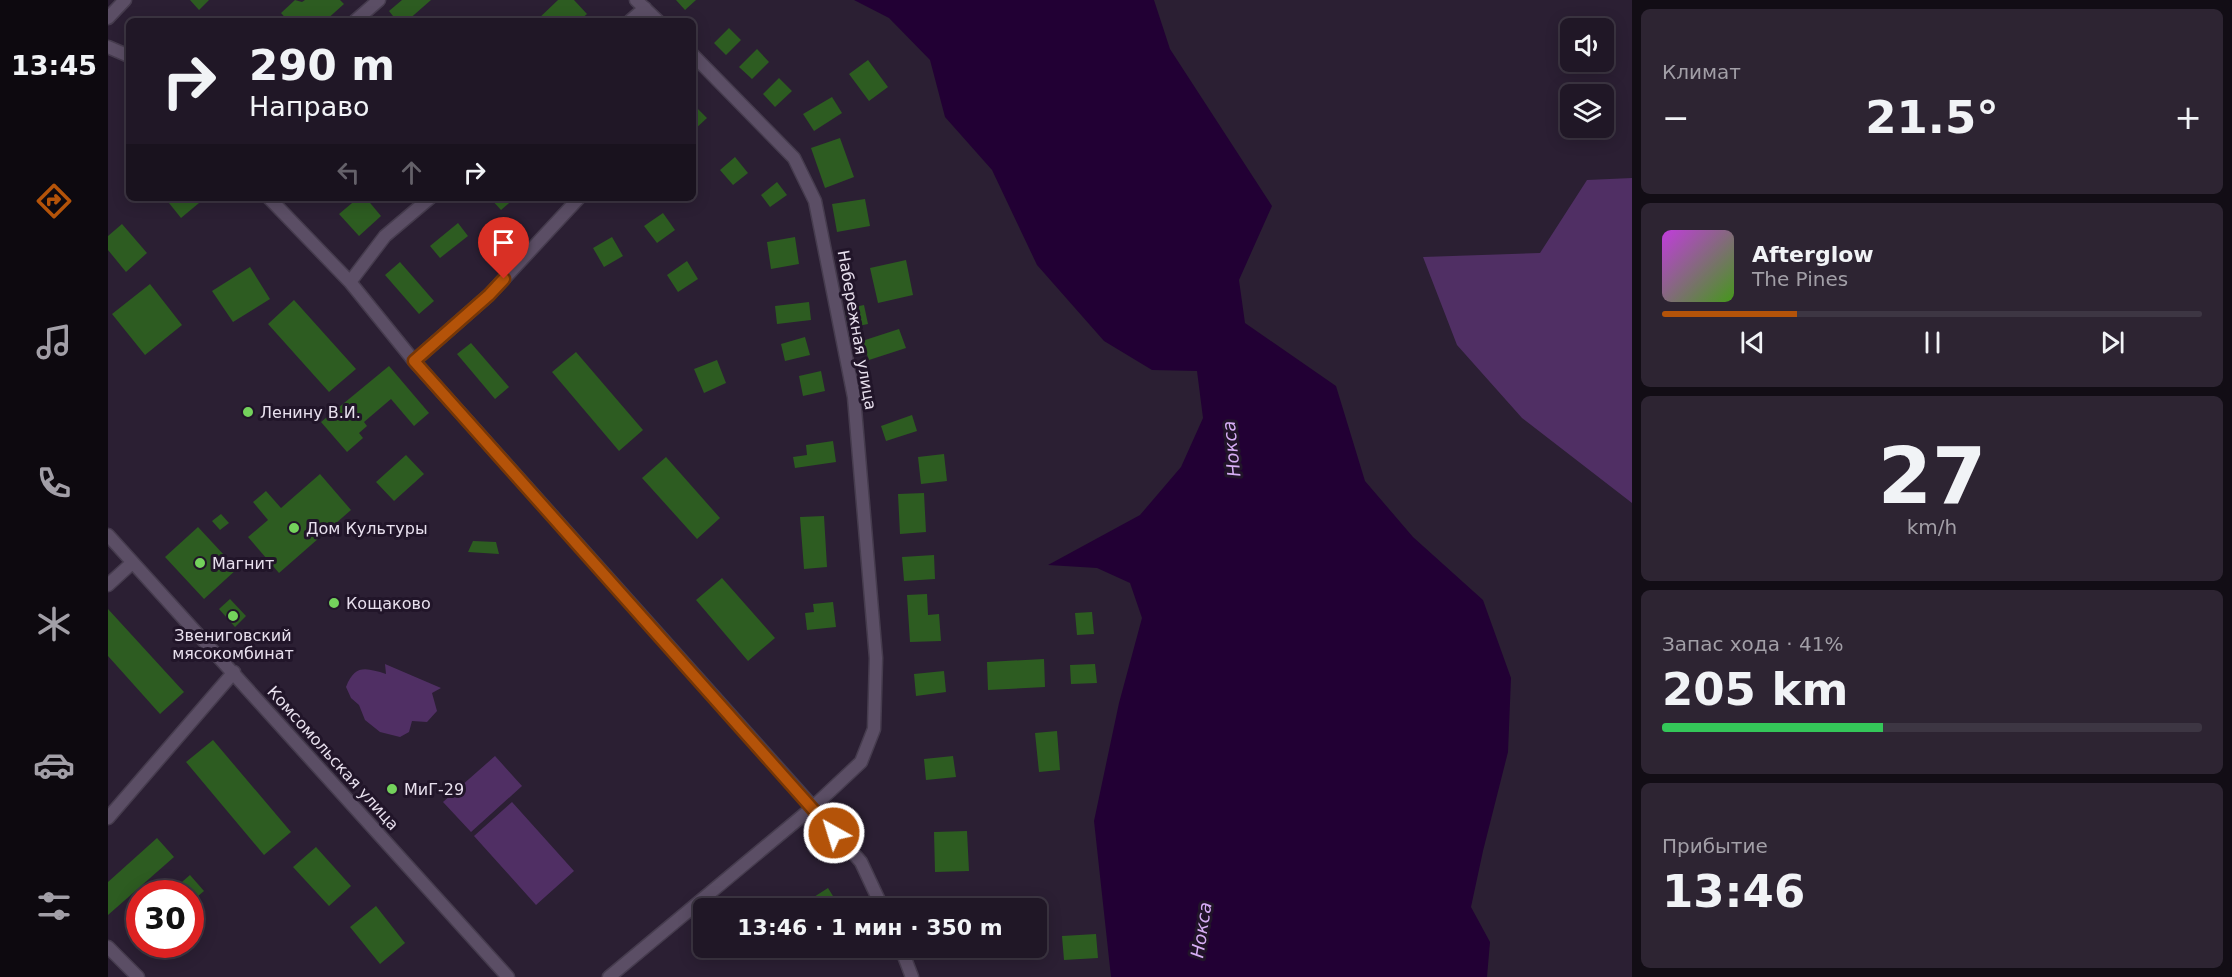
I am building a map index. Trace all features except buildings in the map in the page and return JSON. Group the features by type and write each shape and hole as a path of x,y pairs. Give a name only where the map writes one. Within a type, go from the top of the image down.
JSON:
{"street":[{"path":"108,18 125,0"},
{"path":"358,18 379,0"},
{"path":"632,18 641,4 655,18"},
{"path":"108,47 126,55"},
{"name":"Набережная улица","path":"609,977 813,807 861,762 874,729 876,658 854,397 815,201 794,158 696,58"},
{"path":"272,201 350,282 414,361 861,862 878,898"},
{"path":"350,282 385,236 426,201"},
{"path":"414,361 489,295 576,201"},
{"name":"Комсомольская улица","path":"108,535 508,977"},
{"path":"108,585 132,563"},
{"path":"108,818 234,672"},
{"path":"108,947 138,977"},
{"path":"905,958 912,977"}],"shaded area":[{"path":"1632,178 1632,503 1522,418 1457,345 1423,257 1540,253 1587,180"},
{"path":"385,664 441,688 432,693 437,711 427,722 412,721 409,732 400,737 380,732 365,720 359,705 351,698 346,687 357,671 367,669 386,674"},
{"path":"495,756 522,786 471,832 443,802"},
{"path":"512,802 574,871 536,905 474,836"}],"water":[{"name":"Нокса","path":"854,0 1154,0 1170,49 1272,206 1239,280 1245,323 1336,386 1365,481 1413,537 1483,600 1511,678 1508,752 1471,907 1490,942 1487,977 1111,977 1094,821 1119,703 1142,618 1130,583 1097,568 1048,565 1140,515 1181,467 1203,418 1197,371 1152,370 1104,341 1037,265 992,170 945,117 930,60 889,18"}],"place":[{"name":"Ленину В.И.","path":"248,412"},
{"name":"Дом Культуры","path":"294,528"},
{"name":"Магнит","path":"200,563"},
{"name":"Кощаково","path":"334,603"},
{"name":"Звениговский мясокомбинат","path":"233,616"},
{"name":"МиГ-29","path":"392,789"}],"route":[{"path":"504,279 414,361 834,833"}]}
